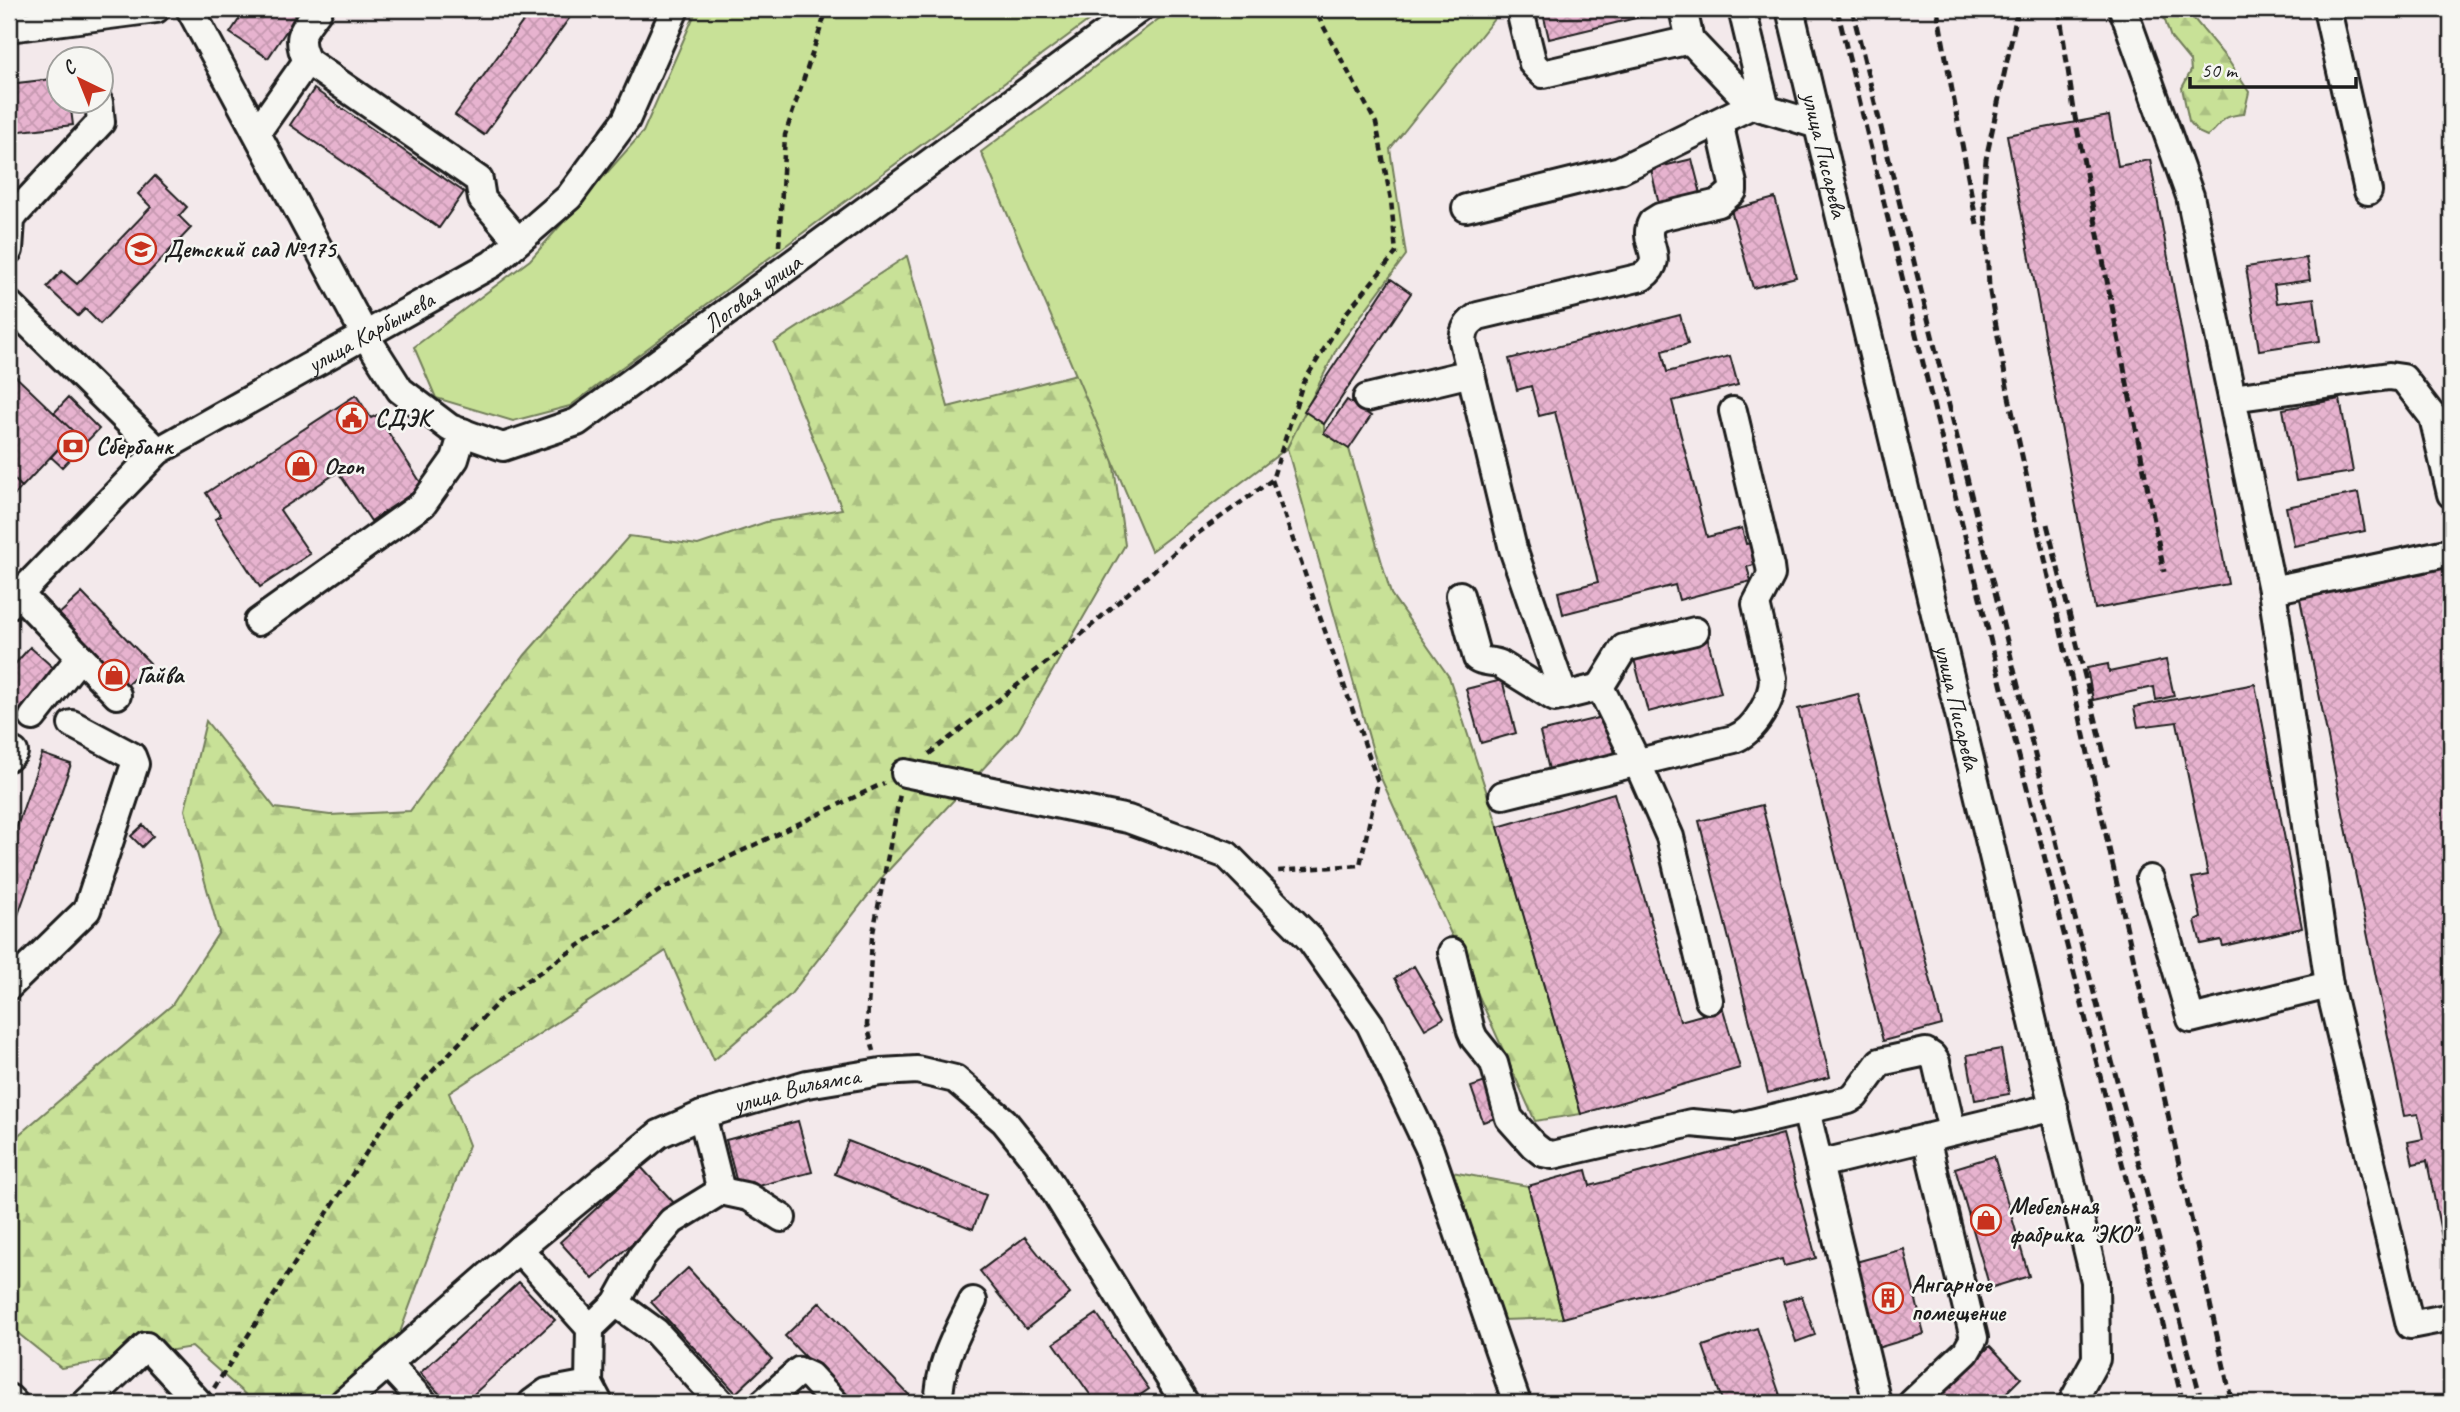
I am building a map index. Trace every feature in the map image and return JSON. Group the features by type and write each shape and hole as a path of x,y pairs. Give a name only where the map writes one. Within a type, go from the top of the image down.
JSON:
{"street":[{"path":"9,28 156,9"},
{"name":"Логовая улица","path":"190,9 365,335 400,390 450,428 503,447 577,422 1139,9"},
{"path":"319,9 300,37 299,44 307,61 479,180 482,199 518,241"},
{"name":"улица Карбышева","path":"14,599 158,452 492,264 569,197 626,120 675,9"},
{"path":"1683,9 1690,40 1759,107 1818,125"},
{"path":"1742,9 1759,107"},
{"name":"улица Писарева","path":"1790,9 2095,1281 2096,1359 2072,1403"},
{"path":"2123,9 2190,196 2272,590 2329,985 2410,1325 2451,1317"},
{"path":"2327,9 2368,191"},
{"path":"1522,19 1533,64 1543,74 1690,40"},
{"path":"257,132 307,61"},
{"path":"1466,208 1620,170 1718,122 1759,107"},
{"path":"9,250 11,220 101,122 100,116"},
{"path":"1564,696 1513,549 1463,341 1464,330 1468,323 1478,316 1642,276 1654,265 1649,234 1652,222 1660,217 1719,202 1733,191 1718,122"},
{"path":"9,304 158,452"},
{"path":"1367,398 1471,373"},
{"path":"2232,398 2389,376 2403,378 2426,405 2432,417 2451,494"},
{"path":"1503,795 1741,736 1754,723 1773,688 1756,604 1771,575 1733,411"},
{"path":"258,622 423,504 454,459 463,432"},
{"path":"2272,590 2451,552"},
{"path":"1461,594 1477,658 1482,662 1494,661 1500,664 1555,698 1600,687 1624,648 1695,631"},
{"path":"14,599 80,657 117,695"},
{"path":"33,716 80,657"},
{"path":"1600,687 1670,838 1709,1000"},
{"path":"11,978 87,910 135,764 132,755 72,724"},
{"path":"905,773 1128,819 1227,855 1310,939 1370,1024 1429,1148 1517,1403"},
{"path":"2150,879 2190,1020 2329,985"},
{"path":"1452,952 1471,1031 1494,1063 1509,1118 1543,1153 1567,1153 1691,1123 1734,1127 1849,1100 1855,1096 1880,1062 1926,1052 1936,1062 1952,1131"},
{"name":"улица Вильямса","path":"343,1403 519,1249 659,1134 702,1115 807,1084 881,1072 917,1070 955,1079 1004,1121 1036,1161 1173,1399"},
{"path":"1819,1164 2054,1107"},
{"path":"1806,1110 1877,1403"},
{"path":"702,1115 721,1191"},
{"path":"1912,1403 1966,1352 1974,1338 1926,1138"},
{"path":"590,1328 616,1303 642,1256 672,1221 721,1191 749,1196 782,1219"},
{"path":"519,1249 590,1328 594,1394 547,1392 533,1403"},
{"path":"939,1403 939,1388 950,1346 973,1301"},
{"path":"616,1303 656,1332 721,1403"},
{"path":"86,1403 146,1346 205,1398"},
{"path":"388,1364 424,1403"},
{"path":"763,1403 799,1371 806,1372 835,1403"},
{"path":"9,1398 13,1403"}],"path":[{"path":"777,275 785,135 827,9"},
{"path":"205,1398 390,1116 502,998 662,889 905,773 1074,641 1186,542 1272,480 1303,383 1348,312 1396,253 1391,200 1376,123 1314,9"},
{"path":"1241,870 1289,872 1360,865 1378,782 1272,480"},
{"path":"881,1072 867,1026 872,938 905,773"},
{"path":"9,1089 16,1084"}],"green space":[{"path":"697,9 1104,9 570,406 513,421 436,398 414,347 530,260 643,132"},
{"path":"1172,9 1502,9 1390,149 1406,255 1337,348 1287,448 1151,551 981,152"},
{"path":"2161,9 2186,9 2228,60 2249,92 2244,114 2225,119 2207,136 2198,132 2189,121 2182,88 2191,71 2190,61 2171,38"},
{"path":"907,256 948,407 1100,368 1125,545 1018,731 885,874 790,995 714,1060 666,951 449,1093 469,1145 395,1346 326,1403 255,1403 192,1347 61,1368 9,1326 9,1143 172,1005 219,932 185,810 206,721 275,808 330,815 410,811 525,655 629,536 698,545 766,522 842,509 774,343"},
{"path":"1304,411 1324,424 1324,433 1349,449 1391,594 1449,677 1498,827 1581,1114 1535,1121 1380,776 1287,448"},
{"path":"1452,1172 1528,1186 1563,1318 1502,1320"}],"building":[{"path":"246,9 301,9 268,58 230,33"},
{"path":"532,9 576,9 484,135 455,115"},
{"path":"1542,9 1668,9 1669,10 1549,39"},
{"path":"1697,9 1723,9 1723,11 1699,17"},
{"path":"46,80 46,116 72,116 73,125 12,132 9,84"},
{"path":"314,89 464,192 439,228 290,125"},
{"path":"2109,116 2118,166 2150,160 2228,584 2095,609 2007,135"},
{"path":"1692,159 1701,194 1659,205 1651,169"},
{"name":"Детский сад №175","path":"155,176 187,207 179,216 191,228 100,324 85,309 78,316 47,287 62,271 77,284 151,207 138,194"},
{"path":"1775,198 1796,277 1753,288 1731,210"},
{"path":"2306,258 2310,280 2274,285 2277,303 2314,298 2320,341 2259,350 2246,267"},
{"path":"1391,279 1411,293 1324,424 1304,411"},
{"path":"1680,315 1688,344 1662,351 1667,372 1730,356 1738,385 1672,401 1707,537 1742,528 1746,544 1755,542 1760,563 1747,567 1751,581 1679,600 1675,585 1563,614 1558,592 1598,582 1555,412 1539,416 1531,386 1517,390 1509,359"},
{"path":"9,370 74,432 22,487 9,474 9,437 13,432 9,428"},
{"path":"356,395 371,418 377,415 423,486 371,521 338,472 280,510 310,554 260,587 215,519 221,516 206,493"},
{"path":"68,398 99,429 62,467 51,457 74,432 54,413"},
{"path":"2340,399 2353,472 2296,481 2283,409"},
{"path":"1347,400 1371,416 1349,449 1324,433"},
{"path":"9,474 22,487 9,501"},
{"path":"2358,493 2365,531 2294,546 2286,507"},
{"path":"2451,558 2451,1262 2447,1263 2427,1161 2413,1164 2408,1142 2423,1139 2418,1114 2404,1116 2298,589"},
{"path":"82,593 150,663 124,688 56,617"},
{"path":"1708,640 1721,693 1648,712 1634,659"},
{"path":"30,647 56,670 14,717 9,712 9,671"},
{"path":"2166,660 2174,696 2156,700 2154,687 2093,700 2087,668 2108,664 2109,672"},
{"path":"1502,680 1516,733 1481,743 1466,689"},
{"path":"2255,684 2302,928 2223,946 2221,940 2201,944 2195,921 2201,918 2192,878 2208,875 2177,722 2138,727 2134,707"},
{"path":"1858,694 1942,1025 1883,1041 1798,709"},
{"path":"1606,716 1616,758 1550,774 1540,732"},
{"path":"42,754 71,764 18,915 9,912 9,834 14,835"},
{"path":"1614,793 1680,1021 1723,1009 1740,1068 1581,1114 1498,827"},
{"path":"1762,805 1830,1077 1768,1093 1699,821"},
{"path":"143,825 153,836 142,847 131,836"},
{"path":"1414,966 1444,1018 1425,1029 1395,978"},
{"path":"2001,1049 2009,1094 1975,1100 1967,1055"},
{"path":"1491,1080 1502,1116 1483,1122 1471,1087"},
{"path":"798,1121 812,1172 739,1191 726,1140"},
{"path":"1783,1134 1816,1258 1784,1266 1782,1259 1563,1318 1528,1186 1586,1170 1590,1186"},
{"path":"848,1141 986,1195 973,1229 835,1174"},
{"path":"1994,1156 2029,1276 1990,1288 1955,1168"},
{"path":"641,1167 675,1204 593,1279 560,1242"},
{"path":"1025,1237 1070,1294 1026,1329 980,1271"},
{"name":"Ангарное помещение","path":"1904,1249 1924,1334 1874,1349 1852,1263"},
{"path":"688,1268 772,1359 736,1393 651,1302"},
{"path":"519,1282 555,1320 464,1403 448,1403 420,1373"},
{"path":"1802,1296 1815,1335 1796,1342 1783,1302"},
{"path":"820,1302 910,1396 903,1403 849,1403 785,1336"},
{"path":"1097,1314 1149,1389 1129,1403 1096,1403 1054,1343"},
{"path":"1757,1328 1782,1401 1723,1403 1703,1346"},
{"path":"1990,1346 2021,1378 1996,1403 1933,1403"}],"railway":[{"path":"1837,9 2011,725 2183,1403"},
{"path":"1852,9 2085,959 2202,1403"},
{"path":"1937,9 1977,225"},
{"path":"2018,9 1986,159 1984,187 1989,287 2009,397 2232,1403"},
{"path":"2059,9 2075,117 2164,572"},
{"path":"2047,524 2108,769"}],"place":[{"name":"Детский сад №175","path":"141,249"},
{"name":"СДЭК","path":"352,418"},
{"name":"Сбербанк","path":"73,446"},
{"name":"Ozon","path":"301,466"},
{"name":"Гайва","path":"114,675"},
{"name":"Мебельная фабрика \"ЭКО\"","path":"1986,1220"},
{"name":"Ангарное помещение","path":"1888,1298"}]}
